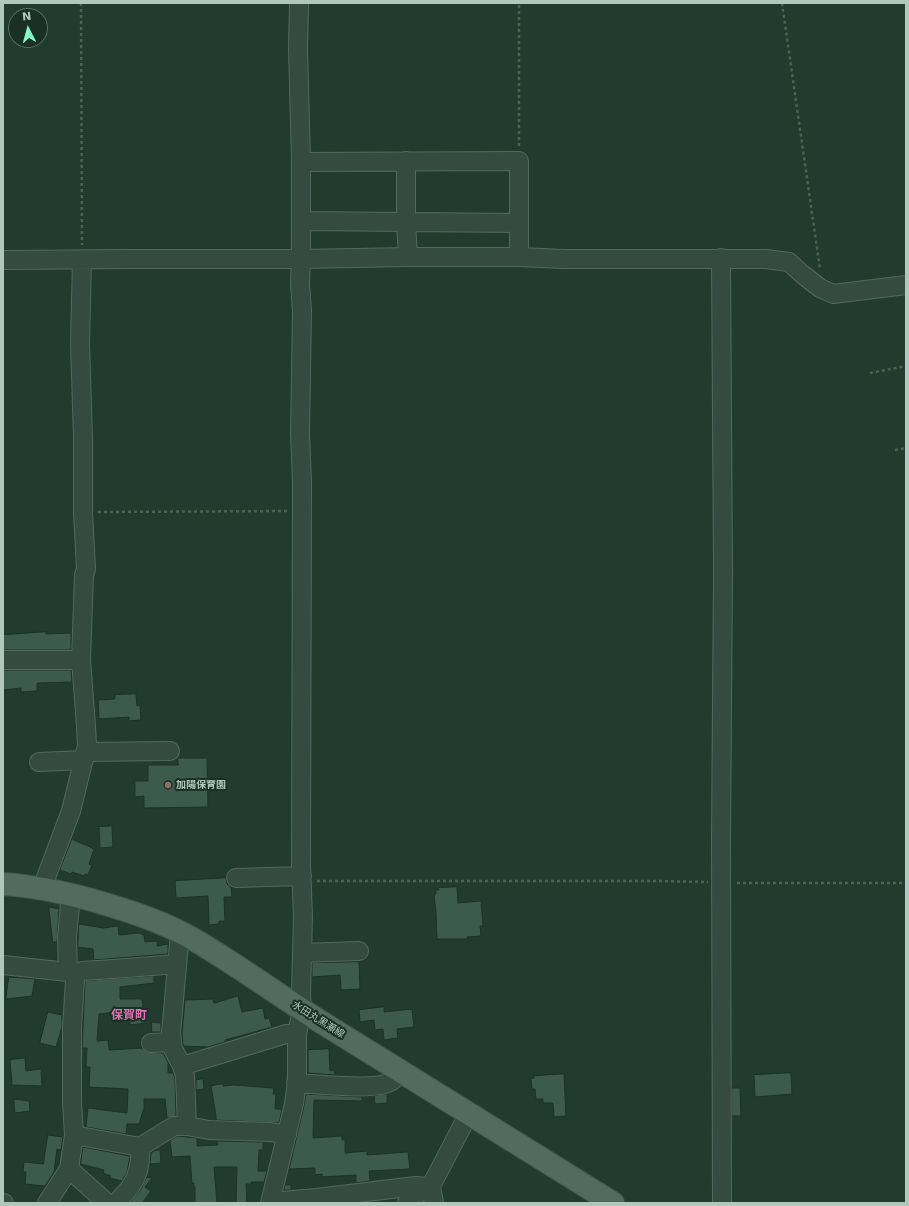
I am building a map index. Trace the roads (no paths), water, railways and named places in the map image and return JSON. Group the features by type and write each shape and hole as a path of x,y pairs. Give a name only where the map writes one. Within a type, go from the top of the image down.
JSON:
{"main road":[{"name":"水田丸黒瀬線","path":"3,884 42,888 114,906 191,938 302,1010 613,1203"}],"street":[{"path":"299,3 298,48 301,162 300,284 302,311 300,433 303,917 302,1010 297,1034 294,1104 270,1203 325,1198 408,1187 429,1192"},
{"path":"406,161 406,222 408,257"},
{"path":"301,162 519,161 519,257"},
{"path":"301,221 519,223"},
{"path":"3,260 301,259 408,257 766,259 789,262 820,288 833,294 906,285"},
{"path":"721,258 723,580 721,883 722,1203"},
{"path":"42,888 71,811 87,746 81,660 84,574 86,569 83,512 83,438 80,344 82,260"},
{"path":"3,660 81,660"},
{"path":"39,762 85,756 170,751"},
{"path":"236,878 302,878"},
{"path":"47,1203 69,1169 74,1135 72,1100 72,1028 76,994 75,980 71,974 67,937 70,894"},
{"path":"180,933 171,1033 173,1049 182,1066 185,1076 187,1126"},
{"path":"302,953 359,951"},
{"path":"3,965 71,974 82,971 177,964"},
{"path":"182,1066 286,1034 297,1034"},
{"path":"151,1043 172,1042"},
{"path":"296,1083 365,1087 383,1085 390,1082 402,1072"},
{"path":"407,1203 414,1198 429,1192 469,1113"},
{"path":"74,1135 140,1147 174,1126 187,1126 209,1130 271,1132 286,1135"},
{"path":"117,1203 131,1186 137,1175 140,1164 140,1147"},
{"path":"69,1169 108,1203"}],"place":[{"name":"加陽保育園","path":"168,785"}],"district":[{"name":"保賀町","path":"129,1016"}]}
